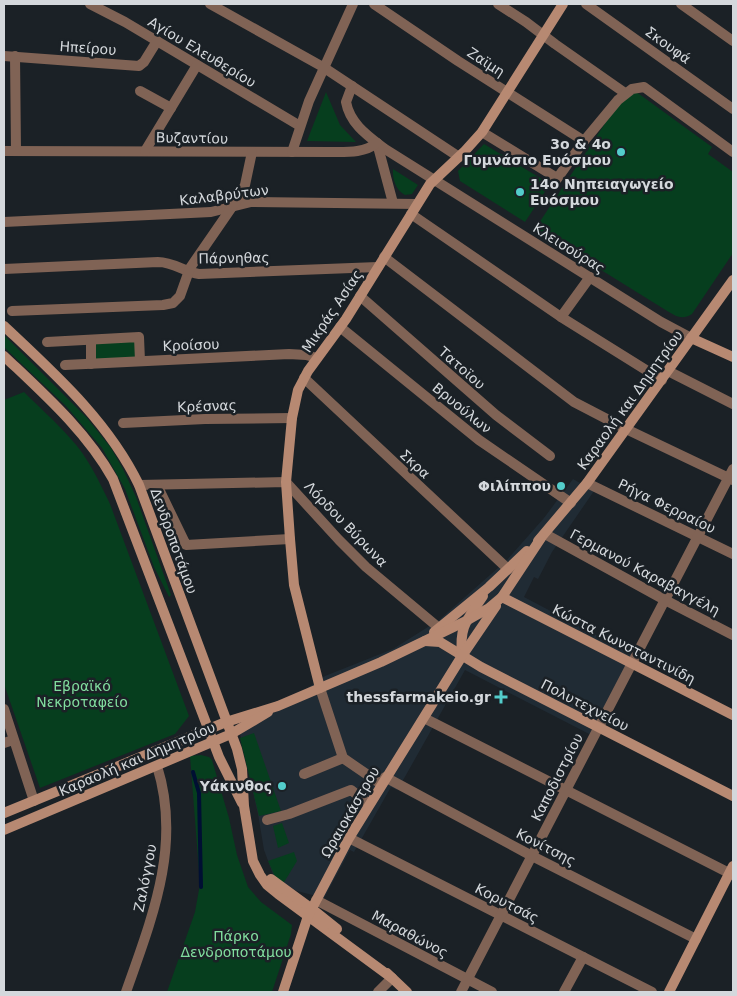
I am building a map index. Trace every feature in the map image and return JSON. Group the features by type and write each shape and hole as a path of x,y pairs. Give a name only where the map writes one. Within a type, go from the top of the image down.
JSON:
{"main road":[{"name":"Μικράς Ασίας","path":"320,688 294,585 290,539 286,482 292,418 298,390 317,358 360,296 433,179 459,157 482,132 563,4"},
{"name":"Καραολή και Δημητρίου","path":"543,536 588,482 733,280"},
{"name":"Δενδροποτάμου","path":"4,326 91,412 118,447 139,485 231,734 242,769 244,806 254,865 267,885 312,908 407,992"},
{"path":"691,338 733,357"},
{"name":"Δενδροποτάμου","path":"4,356 76,427 113,479 208,730 226,773 244,806"},
{"path":"424,641 490,586 543,536"},
{"name":"Ωραιοκάστρου","path":"283,992 312,908 349,838 383,780 462,656 543,536"},
{"path":"462,656 461,634 466,621 490,586"},
{"path":"424,641 466,621 489,608 502,597"},
{"name":"Κώστα Κωνσταντινίδη","path":"502,597 733,715"},
{"name":"Καραολή και Δημητρίου","path":"4,813 226,722 278,706 381,662 424,641"},
{"name":"Πολυτεχνείου","path":"424,641 440,642 462,656 733,796"},
{"name":"Καραολή και Δημητρίου","path":"4,830 231,734 278,706"},
{"path":"668,992 732,871"}],"street":[{"name":"Αγίου Ελευθερίου","path":"90,4 157,41 300,126"},
{"path":"210,4 323,67 459,157"},
{"path":"292,152 323,67 352,4"},
{"name":"Ζαϊμη","path":"374,4 506,92 584,141"},
{"path":"498,4 625,93"},
{"name":"Σκουφά","path":"586,4 733,109"},
{"path":"681,4 733,41"},
{"name":"Ηπείρου","path":"4,56 139,66 144,62 157,41"},
{"path":"15,56 16,151"},
{"path":"145,151 197,65"},
{"path":"352,86 346,102 360,129 377,143 433,179"},
{"path":"482,132 556,181 584,141 625,93 638,87 644,87 733,152"},
{"path":"140,91 171,108"},
{"path":"377,143 393,203"},
{"name":"Βυζαντίου","path":"4,151 361,151 377,143"},
{"path":"12,311 163,305 177,301 188,272 244,188 252,152"},
{"name":"Κλεισούρας","path":"433,179 661,322 691,338"},
{"name":"Καλαβρύτων","path":"4,222 211,212 251,202 417,204"},
{"path":"411,214 561,317 665,376 733,404"},
{"path":"384,257 574,402 626,429 732,476"},
{"name":"Πάρνηθας","path":"4,269 163,262 171,263 188,272 199,274 378,267"},
{"path":"561,317 590,277"},
{"name":"Τατοϊου","path":"360,296 496,415 550,456"},
{"name":"Βρυούλων","path":"340,327 472,435 571,503"},
{"path":"47,342 139,337 140,361"},
{"path":"91,340 91,364"},
{"name":"Κροίσου","path":"65,365 289,354 317,358"},
{"name":"Σκρα","path":"304,378 508,569"},
{"name":"Κρέσνας","path":"123,423 205,419 292,418"},
{"name":"Καποδιστρίου","path":"461,992 698,536 732,476"},
{"name":"Λόρδου Βύρωνα","path":"139,485 286,482 366,567 439,628"},
{"name":"Ρήγα Φερραίου","path":"588,482 733,554"},
{"path":"158,485 186,545 290,539"},
{"name":"Γερμανού Καραβαγγέλη","path":"543,536 733,635"},
{"path":"304,774 343,758 320,688"},
{"path":"4,709 9,741 34,801"},
{"path":"424,718 566,791 732,871"},
{"name":"Κονίτσης","path":"343,758 696,939"},
{"name":"Ζαλόγγου","path":"126,992 154,909 165,857 166,807 157,766"},
{"path":"267,820 289,814 352,790 369,804"},
{"name":"Κορυτσάς","path":"349,838 652,992"},
{"name":"Μαραθώνος","path":"312,908 492,992"},
{"path":"564,992 583,957"},
{"path":"378,992 392,978"}],"shaded area":[{"path":"573,479 594,491 552,552 538,579 534,577 524,597 638,657 597,738 465,670 397,790 391,787 354,852 350,850 324,898 297,891 280,882 273,874 264,850 240,734 325,676 393,649 439,620 507,560 544,518"}],"green space":[{"path":"635,91 712,147 708,154 733,172 733,253 692,314 684,317 671,313 535,229 606,122 624,99"},
{"path":"326,92 340,125 356,142 307,141"},
{"path":"484,144 550,184 525,222 460,181 458,171"},
{"path":"393,169 418,185 412,194 405,195 399,191 394,180"},
{"path":"4,335 87,418 111,448 136,497 171,595 169,597 154,567 125,489 102,448 66,406 4,347"},
{"path":"139,337 140,361 91,364 91,340"},
{"name":"Εβραϊκό Νεκροταφείο","path":"24,392 76,445 88,461 97,478 110,504 189,716 175,734 40,788 4,684 4,400"},
{"path":"254,733 281,811 259,816 240,738"},
{"name":"Πάρκο Δενδροποτάμου","path":"201,755 212,760 229,818 237,855 248,887 261,902 292,925 291,934 272,992 167,992 195,912 200,884 190,756"},
{"path":"282,823 289,843 278,848 273,826"},
{"path":"294,852 297,861 283,884 276,879 268,861"}],"waterway":[{"path":"193,772 199,793 201,887"}],"place":[{"name":"3ο & 4ο Γυμνάσιο Ευόσμου","path":"621,152"},
{"name":"14ο Νηπειαγωγείο Ευόσμου","path":"520,192"},
{"name":"Φιλίππου","path":"561,486"},
{"name":"thessfarmakeio.gr","path":"501,697"},
{"name":"Υάκινθος","path":"282,786"}]}
